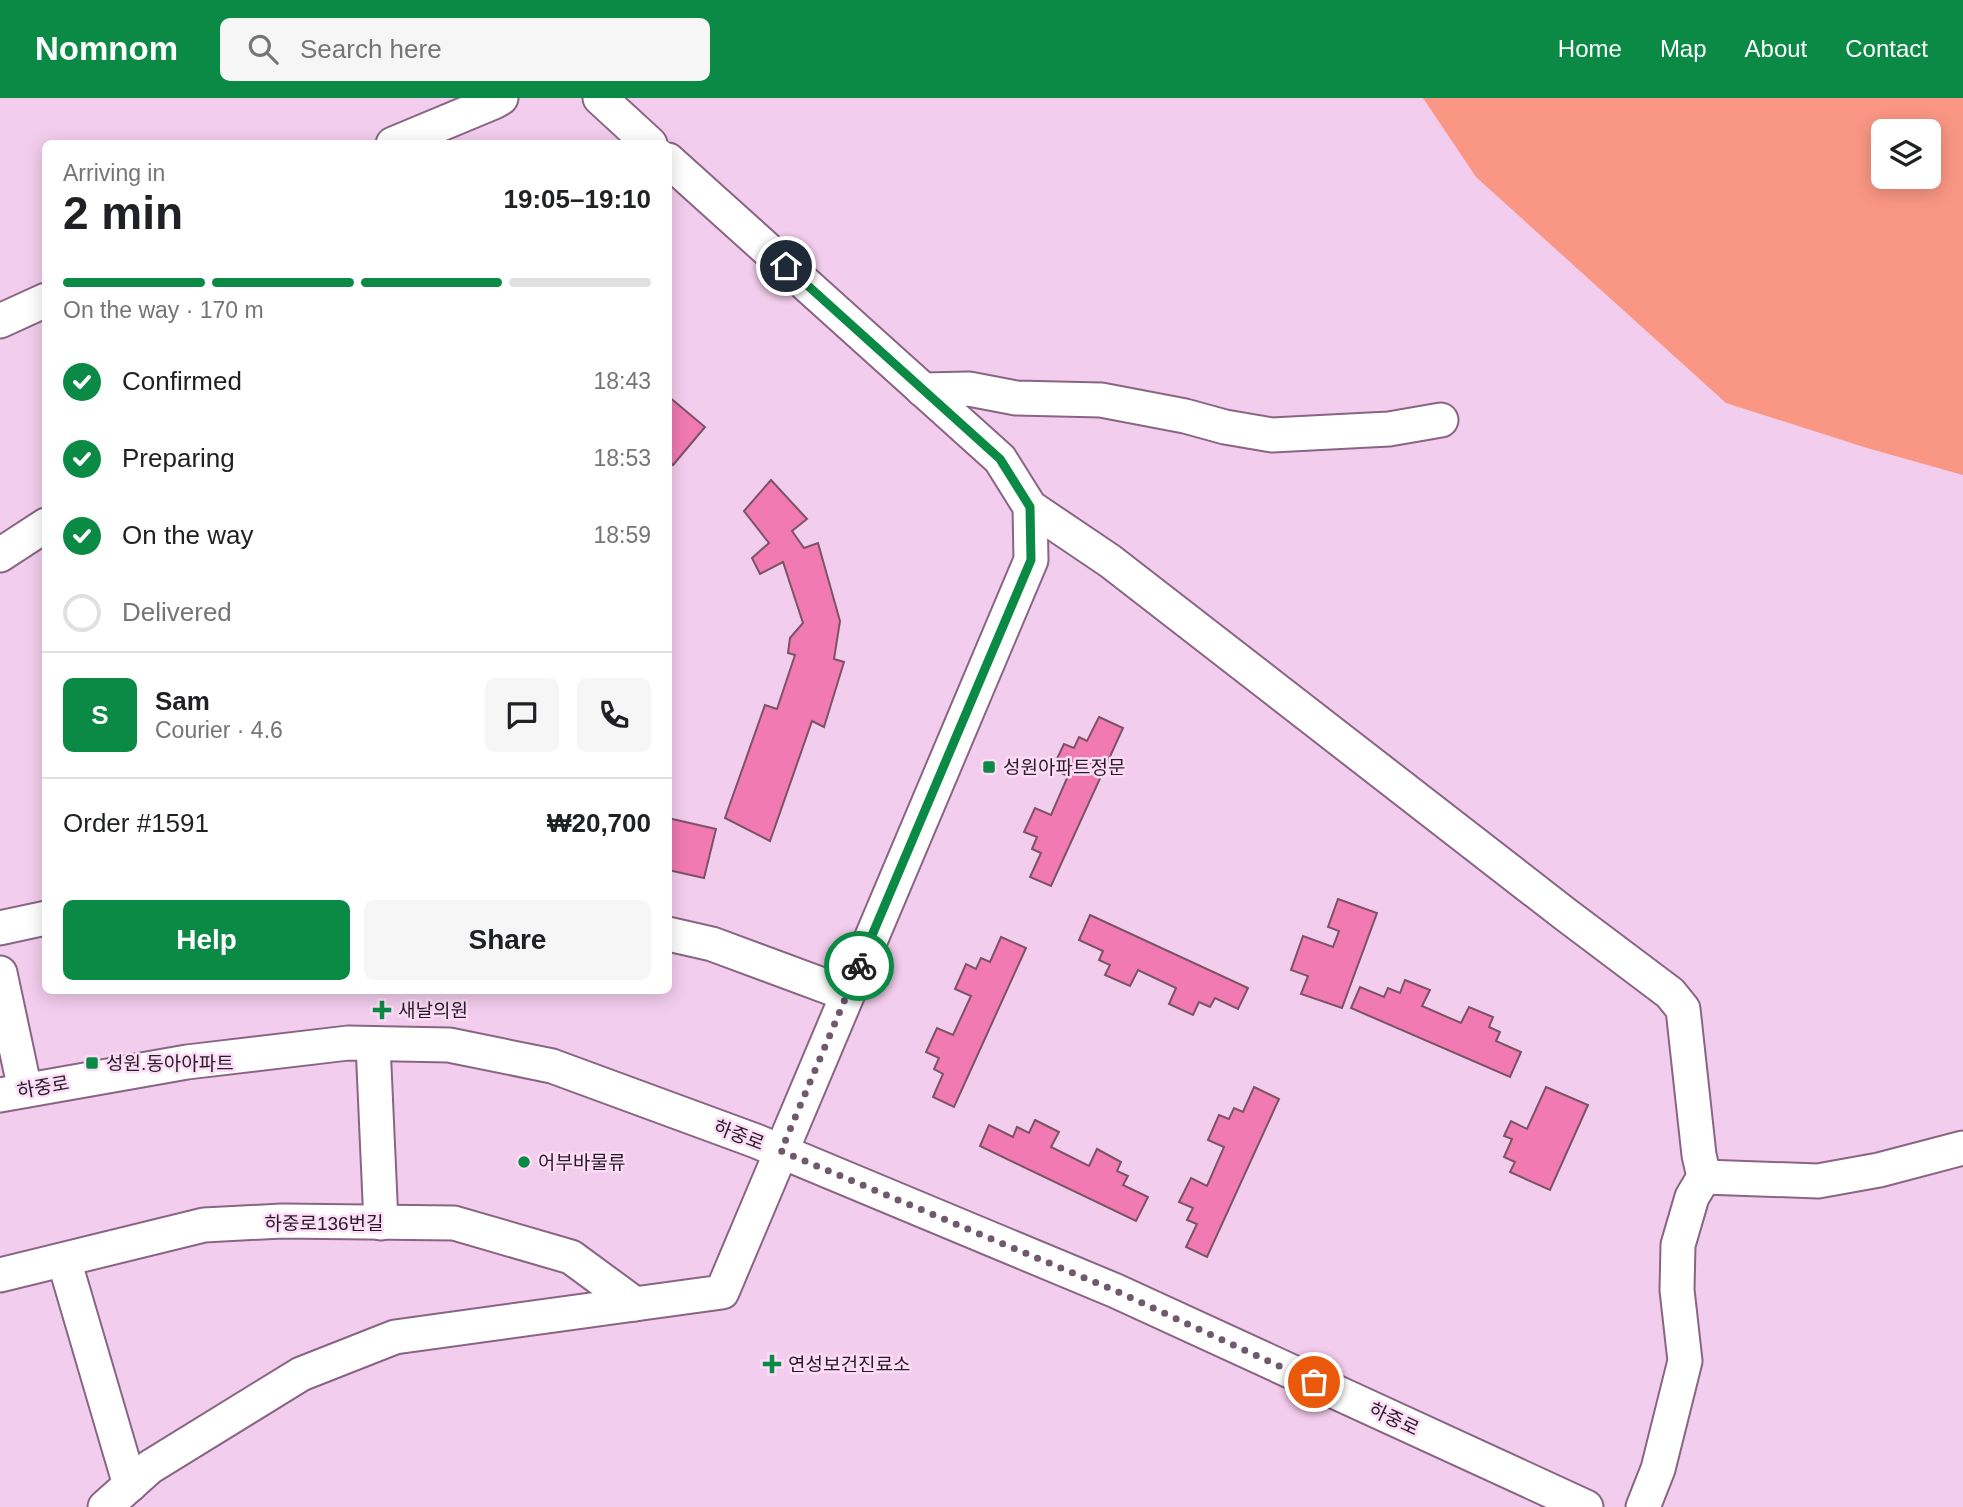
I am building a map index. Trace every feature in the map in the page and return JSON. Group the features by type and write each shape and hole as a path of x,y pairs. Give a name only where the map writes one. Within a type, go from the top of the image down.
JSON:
{"street":[{"path":"403,140 501,98"},
{"path":"600,98 646,140"},
{"path":"672,164 1000,459 1030,507 1110,561 1670,993 1683,1009 1699,1155 1704,1177 1692,1198 1678,1245 1677,1290 1685,1361 1658,1469 1643,1507"},
{"path":"0,321 42,302"},
{"path":"923,390 969,388 1016,398 1101,400 1272,435 1389,429 1441,421"},
{"path":"105,1507 150,1467 301,1374 396,1337 722,1292 1031,560 1030,507"},
{"path":"0,555 42,528"},
{"path":"0,928 42,919"},
{"path":"672,935 712,944 847,995"},
{"path":"0,973 12,1092"},
{"name":"하중로","path":"12,1092 187,1062 348,1043 449,1045 552,1066 781,1151 1116,1291 1586,1507"},
{"path":"373,1044 381,1223"},
{"path":"1704,1177 1818,1181 1879,1170 1963,1148"},
{"name":"하중로136번길","path":"0,1275 204,1225 282,1221 454,1223 571,1257 635,1304"},
{"path":"64,1260 130,1485"}],"shaded area":[{"path":"1423,98 1963,98 1963,475 1726,403 1476,177"}],"building":[{"path":"672,399 705,427 672,464"},
{"path":"771,480 807,519 792,531 804,548 818,543 840,621 834,659 844,662 824,727 812,721 770,841 725,818 765,705 777,709 795,655 788,653 790,638 803,623 783,562 760,574 752,558 769,543 744,511"},
{"path":"1099,717 1123,728 1051,886 1030,877 1041,853 1032,849 1037,837 1024,832 1035,808 1051,815 1068,776 1052,769 1064,744 1074,748 1079,737 1087,741"},
{"path":"672,819 716,829 704,878 672,871"},
{"path":"1338,899 1377,913 1342,1008 1301,994 1308,976 1291,970 1303,936 1333,947 1339,931 1328,927"},
{"path":"1090,915 1248,988 1238,1009 1215,998 1210,1007 1199,1002 1193,1015 1169,1004 1176,988 1138,970 1130,986 1105,975 1110,965 1099,960 1103,951 1079,940"},
{"path":"1001,937 1026,948 954,1107 933,1097 943,1074 934,1069 939,1058 926,1052 937,1028 953,1035 971,996 955,989 966,964 976,969 981,958 990,962"},
{"path":"1405,980 1430,990 1422,1006 1461,1023 1469,1007 1493,1017 1489,1027 1500,1032 1496,1041 1521,1052 1510,1077 1351,1008 1360,987 1384,997 1388,988 1400,993"},
{"path":"1254,1087 1279,1099 1207,1257 1186,1247 1197,1224 1187,1220 1193,1208 1179,1202 1191,1178 1207,1186 1224,1147 1208,1140 1219,1115 1229,1119 1234,1108 1243,1112"},
{"path":"1546,1087 1588,1105 1550,1190 1510,1172 1515,1162 1504,1157 1512,1139 1504,1136 1511,1121 1527,1129"},
{"path":"1035,1120 1059,1132 1051,1147 1089,1166 1097,1149 1121,1162 1117,1171 1128,1176 1123,1185 1148,1197 1136,1221 980,1146 989,1125 1013,1137 1017,1127 1029,1133"}],"way so far":[{"path":"859,966 781,1151 1116,1291 1314,1382"}],"place":[{"name":"성원아파트정문","path":"989,767"},
{"name":"새날의원","path":"382,1010"},
{"name":"성원.동아아파트","path":"92,1063"},
{"name":"어부바물류","path":"524,1162"},
{"name":"연성보건진료소","path":"772,1364"}],"route":[{"path":"786,266 1000,459 1030,507 1031,560 859,966"}]}
